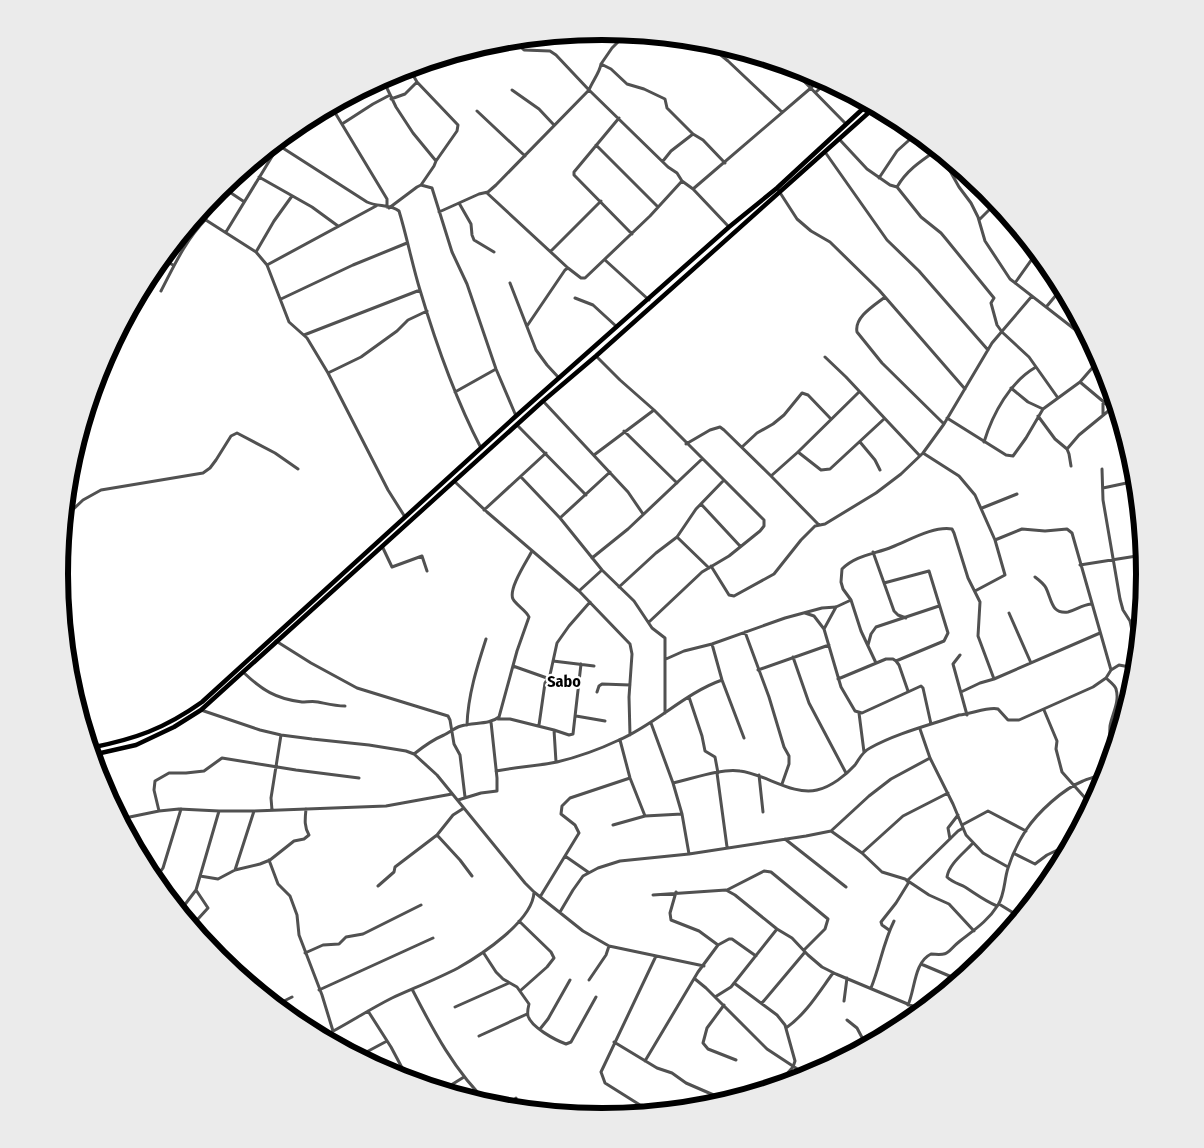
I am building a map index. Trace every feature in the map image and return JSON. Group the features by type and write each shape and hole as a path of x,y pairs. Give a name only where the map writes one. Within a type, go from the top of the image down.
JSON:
{"main road":[{"path":"96,747 127,740 158,729 202,702 516,416 777,188 863,109"},
{"path":"99,753 136,745 174,727 201,710 516,425 870,113"}],"street":[{"path":"439,212 479,194 487,193 589,90 601,64 620,40"},
{"path":"520,47 524,50 546,51 556,55 682,181 693,189 729,228"},
{"path":"718,53 782,112"},
{"path":"601,64 611,69 627,84 644,89 665,99 668,108 692,134 703,140 725,163"},
{"path":"388,207 421,185 457,130 458,125 417,82 413,75"},
{"path":"805,81 846,124"},
{"path":"342,124 373,104 390,97 405,94 417,82"},
{"path":"386,86 390,97 413,133 436,161"},
{"path":"693,189 812,87"},
{"path":"816,92 821,88"},
{"path":"512,90 539,110 554,125"},
{"path":"477,111 525,156"},
{"path":"335,112 387,199 388,207"},
{"path":"620,118 574,172 632,234"},
{"path":"663,161 671,151 692,134"},
{"path":"878,178 897,151 911,139"},
{"path":"840,140 878,178 897,187 921,218 941,233 994,298 991,303 997,325 1036,366 1058,398"},
{"path":"596,146 658,207"},
{"path":"281,147 367,202 377,206 395,208 399,211 420,290 455,392 464,415 482,448"},
{"path":"825,152 887,240 919,271 988,350"},
{"path":"897,187 910,168 931,154"},
{"path":"226,232 271,155"},
{"path":"949,168 970,203 985,241 996,260 1015,284 1047,306 1077,332"},
{"path":"259,177 312,207 338,226"},
{"path":"487,193 576,275 585,278 632,234 682,181"},
{"path":"421,185 432,188 452,252 471,292 496,369 516,416"},
{"path":"777,188 797,219 811,231 830,242 886,297 966,389"},
{"path":"228,192 243,201"},
{"path":"256,252 274,221 292,196"},
{"path":"551,251 601,201"},
{"path":"459,204 471,224 474,240 494,252"},
{"path":"267,265 377,206"},
{"path":"978,220 991,208"},
{"path":"161,291 185,245 206,219 256,252 267,265 288,322 304,335 328,373 388,490 406,517"},
{"path":"281,300 353,264 407,243"},
{"path":"1015,284 1033,258"},
{"path":"605,260 649,300"},
{"path":"168,262 173,265"},
{"path":"527,326 568,268"},
{"path":"510,283 540,357 560,379"},
{"path":"304,335 420,290"},
{"path":"1047,306 1057,295"},
{"path":"677,537 710,567 729,596 734,596 774,574 801,540 815,526 819,526 855,506 887,486 921,454 944,424 988,350 1032,296"},
{"path":"886,297 868,310 858,322 857,332 882,363 944,424"},
{"path":"575,298 593,305 617,328"},
{"path":"328,373 361,357 397,331 408,320 427,311"},
{"path":"596,356 654,410 764,520 764,526 760,531 729,556 710,567 677,594 649,622"},
{"path":"826,358 884,419 921,454 959,476 975,495 995,540 1006,575 974,591"},
{"path":"984,442 994,416 1011,388 1024,374 1036,366"},
{"path":"947,418 1006,455 1013,456 1043,409 1080,382 1093,367"},
{"path":"455,392 496,369"},
{"path":"1080,382 1109,406"},
{"path":"1011,388 1028,402 1043,409"},
{"path":"771,476 858,392"},
{"path":"742,447 757,433 774,424 784,415 802,393 808,395 831,419"},
{"path":"543,401 628,492 644,514"},
{"path":"1103,401 1103,414"},
{"path":"1066,449 1079,435 1110,409"},
{"path":"594,455 654,410"},
{"path":"1038,416 1070,454 1071,466"},
{"path":"798,452 825,471 833,467 884,419"},
{"path":"516,425 586,494"},
{"path":"686,444 710,430 720,428 742,447 819,526"},
{"path":"624,431 677,483"},
{"path":"72,510 83,500 101,490 203,473 210,468 232,436 237,433 298,469"},
{"path":"860,442 875,460 880,470"},
{"path":"484,510 546,453"},
{"path":"592,558 644,514 702,459"},
{"path":"1102,469 1106,515 1120,599 1132,629"},
{"path":"560,518 610,472"},
{"path":"521,477 560,518 602,570 634,601 652,628 665,638 665,713"},
{"path":"620,587 646,562 677,537 701,504 724,480"},
{"path":"454,481 484,510 579,591 630,644 632,654 628,714 630,734"},
{"path":"1103,488 1128,483"},
{"path":"982,508 1017,494"},
{"path":"701,504 740,546"},
{"path":"876,663 861,631 851,600 843,589 841,582 842,569 856,559 873,552 890,548 930,532 952,529 968,578 980,604 978,636 994,679"},
{"path":"995,540 1022,529 1045,531 1066,529 1072,533 1111,670"},
{"path":"382,546 392,567 422,556 428,571"},
{"path":"414,754 430,741 452,729 467,724 491,722 500,715 513,666 529,618 528,614 517,604 511,594 532,551"},
{"path":"873,552 894,611 906,618"},
{"path":"1080,565 1135,556"},
{"path":"579,591 602,570"},
{"path":"884,584 929,571 948,633 944,641 896,661"},
{"path":"1036,576 1046,587 1054,609 1070,611 1082,605 1091,604"},
{"path":"666,659 684,651 712,644 804,612 836,607 851,600"},
{"path":"539,725 543,695 559,639 590,602"},
{"path":"868,645 873,630 876,627 939,606"},
{"path":"824,628 836,607"},
{"path":"804,612 814,616 824,628 841,687 850,704 859,713 864,752"},
{"path":"1009,613 1031,663"},
{"path":"744,632 769,697 784,747 789,756 789,764 782,784"},
{"path":"960,692 1100,634"},
{"path":"467,724 467,709 472,684 486,639"},
{"path":"276,641 311,663 358,688 449,717 454,744 460,755 465,798"},
{"path":"712,644 722,680 744,738"},
{"path":"758,670 829,645"},
{"path":"960,655 954,664 967,714"},
{"path":"793,657 809,703 846,773"},
{"path":"838,679 886,659 893,659 899,665 908,691"},
{"path":"553,661 594,666"},
{"path":"496,719 510,719 539,725 572,735 576,716 581,664"},
{"path":"673,783 717,773 740,771 759,775 797,790 808,792 819,790 835,782 846,773 864,752 891,739 959,715 995,707 1001,711 1005,718 1013,721 1019,720 1093,687 1106,678 1111,670 1119,665 1128,667"},
{"path":"513,666 547,678"},
{"path":"243,672 262,689 284,698 303,702 346,706"},
{"path":"1106,678 1115,686 1117,699 1110,727 1109,743"},
{"path":"496,771 573,758 620,740 650,723 708,684 722,680"},
{"path":"597,692 602,684 630,685"},
{"path":"859,713 888,702 918,686 923,688 931,724"},
{"path":"689,697 705,751 715,757 727,847"},
{"path":"201,710 260,730 378,746 414,754 458,800 534,892 583,931 609,946 704,966"},
{"path":"1044,710 1057,741 1056,749 1062,772 1086,799"},
{"path":"576,716 605,721"},
{"path":"458,800 481,793 497,791 491,722"},
{"path":"650,723 673,783 682,814 689,854"},
{"path":"920,729 930,758 966,835 972,844 983,853 1008,867"},
{"path":"554,730 556,762"},
{"path":"272,810 271,798 281,734"},
{"path":"620,740 630,778 645,816"},
{"path":"159,810 154,790 155,780 169,773 204,771 222,758 359,778"},
{"path":"560,912 573,890 588,872 620,861 689,854 831,830 883,785 930,758"},
{"path":"759,775 763,812"},
{"path":"908,1005 924,959 931,954 942,955 949,952 974,931 998,905 1008,867 1026,831 1039,815 1062,793 1095,777"},
{"path":"540,897 579,834 575,825 561,814 562,806 570,798 630,778"},
{"path":"862,853 903,816 948,793"},
{"path":"127,817 159,810 181,809 254,811 386,806 452,794"},
{"path":"378,886 394,872 395,867 437,835 453,815 464,808"},
{"path":"160,873 163,868 181,809"},
{"path":"200,876 218,879 235,870 269,860 294,841 304,840 309,835 305,825 306,809"},
{"path":"184,906 196,890 219,811"},
{"path":"235,870 254,811"},
{"path":"890,930 882,925 881,922 896,903 908,881 962,826 988,811 1026,831"},
{"path":"612,825 645,816 682,814"},
{"path":"950,838 948,828 958,815"},
{"path":"831,830 862,853 882,872 908,881 929,895 949,904 974,931"},
{"path":"437,835 472,876"},
{"path":"784,839 846,887"},
{"path":"972,844 949,870 947,877 986,902 998,905 1014,914"},
{"path":"1014,854 1034,864 1059,849"},
{"path":"565,856 588,872"},
{"path":"269,860 278,884 290,896 297,915 299,935 333,1031"},
{"path":"653,894 726,890 768,870 828,919 824,928 762,1003"},
{"path":"196,890 208,908 198,918"},
{"path":"726,890 735,894 792,938 813,960 833,973 914,1007"},
{"path":"330,1033 368,1011 459,967 483,952 500,939 525,914 534,892"},
{"path":"676,892 670,913 671,920 699,931 718,945"},
{"path":"306,953 323,945 339,944 346,937 363,934 421,905"},
{"path":"519,921 551,952 554,958 547,967 520,991"},
{"path":"870,988 894,921"},
{"path":"715,997 734,983 777,928"},
{"path":"319,990 433,938"},
{"path":"645,1061 718,945 732,939 756,956"},
{"path":"589,980 606,955 609,946"},
{"path":"483,952 496,972 520,991 529,1004 527,1014 530,1020 562,1043 568,1044 596,997"},
{"path":"645,1106 605,1083 601,1072 656,956"},
{"path":"921,964 952,977"},
{"path":"786,1028 796,1021 833,973"},
{"path":"844,1001 847,978"},
{"path":"695,979 724,1005 767,1049 798,1070"},
{"path":"540,1029 548,1019 570,980"},
{"path":"456,1007 510,983"},
{"path":"734,983 777,1014 786,1028 794,1055 793,1068 786,1075"},
{"path":"412,989 443,1047 477,1093"},
{"path":"282,1002 292,997"},
{"path":"724,1005 707,1028 703,1044 736,1060"},
{"path":"368,1011 402,1068"},
{"path":"479,1036 527,1014"},
{"path":"847,1020 858,1028 864,1039"},
{"path":"365,1053 387,1041"},
{"path":"614,1042 660,1070 672,1073 686,1083 715,1096"},
{"path":"449,1086 464,1077"}],"district":[{"name":"Sabo","path":"564,681"}]}
